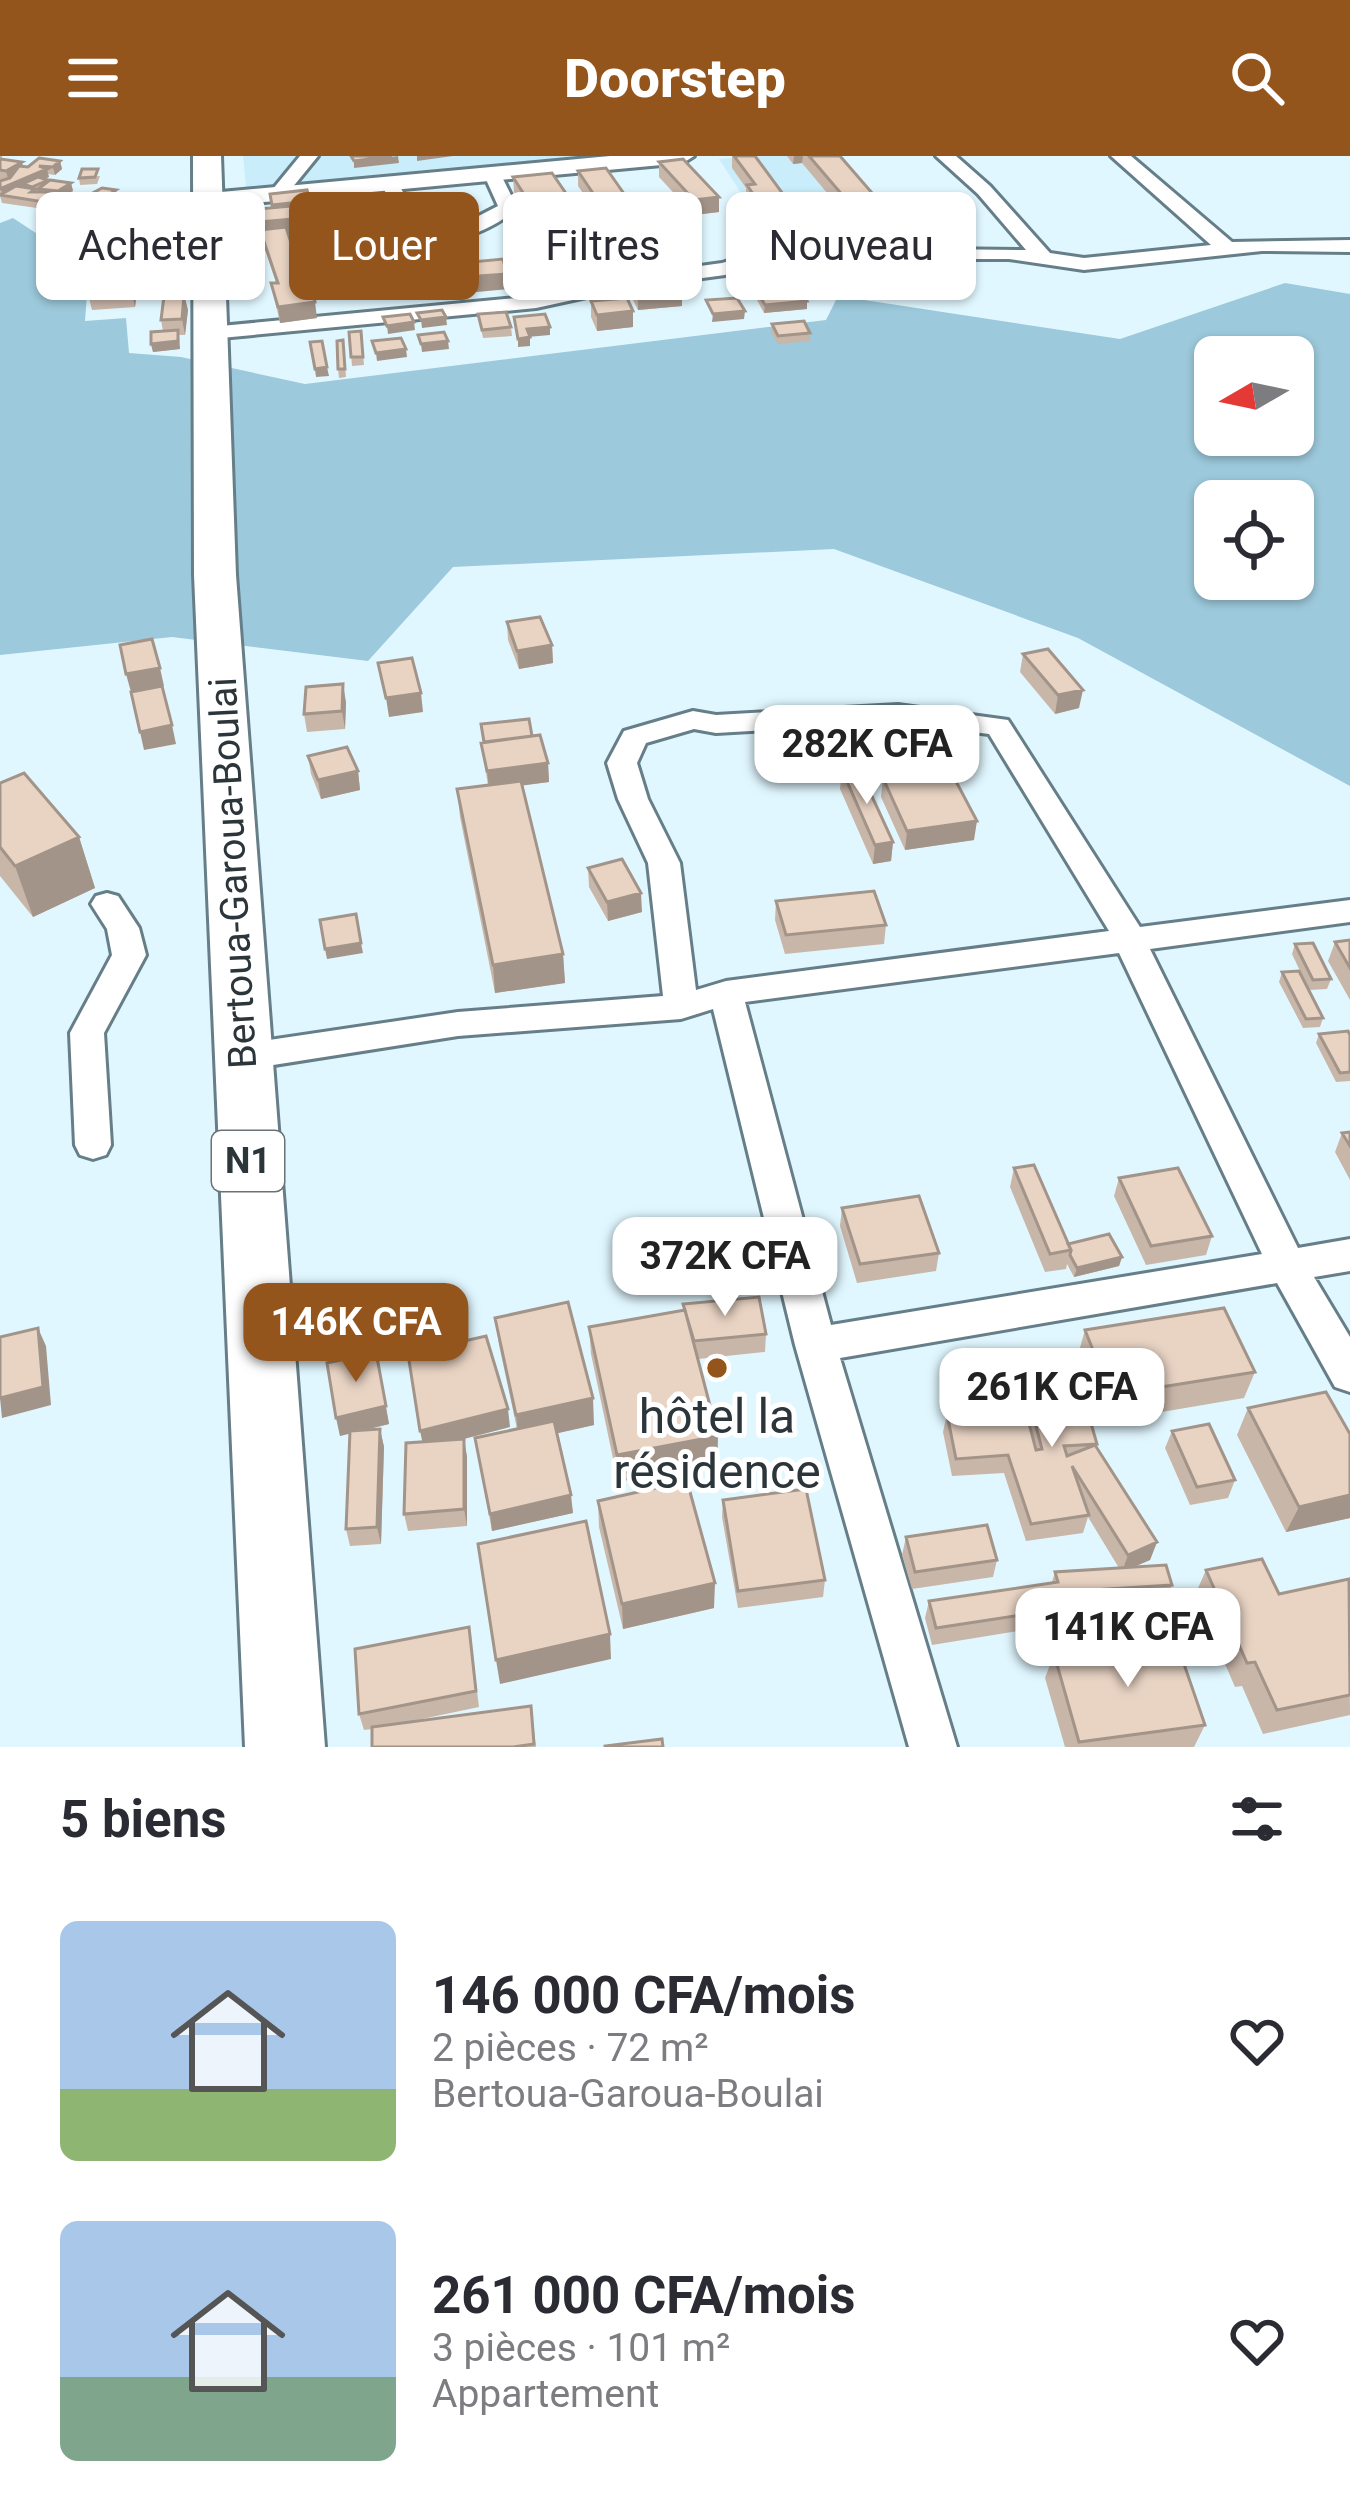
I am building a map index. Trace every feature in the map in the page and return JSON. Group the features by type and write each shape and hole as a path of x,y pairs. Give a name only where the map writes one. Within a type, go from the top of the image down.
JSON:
{"highway":[{"name":"Bertoua-Garoua-Boulai","path":"207,156 209,192"},
{"name":"Bertoua-Garoua-Boulai","path":"210,300 216,551 242,1057 285,1747"}],"street":[{"path":"277,195 309,156"},
{"path":"265,196 683,156"},
{"path":"945,156 984,190 1043,257"},
{"path":"1120,156 1227,248"},
{"path":"479,222 506,213 508,207 493,175"},
{"path":"390,184 394,192"},
{"path":"210,333 536,302 628,282 725,269 773,253 974,253 1096,263 1227,248 1350,246"},
{"path":"681,1007 664,863 622,764 634,737 693,720 716,724 898,714 998,726 1022,758 1054,821 1087,862 1287,1266 1350,1374"},
{"path":"93,1145 87,1033 129,955 123,928 107,904"},
{"path":"242,1057 458,1024 681,1007 726,993 1350,911"},
{"path":"726,993 815,1345 891,1620 932,1747"},
{"path":"815,1345 1350,1255"}],"shaded area":[{"path":"243,156 591,156 246,188"},
{"path":"836,156 864,192 740,192 719,159"},
{"path":"13,218 36,233 36,300 87,300 85,321 126,318 129,353 181,357 305,384 826,320 836,300 864,300 1120,339 1285,283 1350,294 1350,786 1078,638 834,549 453,567 368,661 172,637 0,655 0,223"}],"building":[{"path":"351,156 392,156 354,161"},
{"path":"734,156 755,156 781,192 752,192 747,185 755,184"},
{"path":"809,156 840,156 871,192 840,192"},
{"path":"39,158 60,161 53,167 39,166 47,169 0,189 0,181"},
{"path":"683,159 719,197 702,199 702,192 687,192 659,162"},
{"path":"0,160 22,162 6,171 0,170"},
{"path":"606,168 623,192 592,192 578,171"},
{"path":"82,169 98,169 95,177 79,178"},
{"path":"552,173 565,192 523,192 513,177"},
{"path":"38,177 48,180 32,187 23,184"},
{"path":"50,180 71,183 58,191 38,189"},
{"path":"16,186 35,189 31,192 36,192 36,201 0,195"},
{"path":"307,190 308,192 289,192 289,203 272,205 270,194"},
{"path":"289,206 289,219 265,222 265,208"},
{"path":"286,227 289,300 315,302 278,307 271,283 278,283 265,245 265,229"},
{"path":"503,259 503,274 479,276 479,261"},
{"path":"164,300 184,300 182,319 161,320"},
{"path":"628,300 633,311 597,315 591,301"},
{"path":"706,300 738,300 745,311 713,314"},
{"path":"762,300 807,301 765,305"},
{"path":"442,310 446,317 421,320 417,313"},
{"path":"506,312 511,327 482,330 478,314"},
{"path":"410,314 414,322 387,326 383,317"},
{"path":"545,314 550,327 527,329 530,337 518,339 514,317"},
{"path":"804,321 810,333 778,336 772,324"},
{"path":"178,330 178,341 151,344 151,332"},
{"path":"361,331 363,357 351,357 349,332"},
{"path":"444,332 448,341 421,344 418,335"},
{"path":"401,338 406,349 376,353 372,341"},
{"path":"343,340 345,369 338,369 337,341"},
{"path":"322,341 327,367 315,369 310,342"},
{"path":"540,617 552,645 517,651 507,622"},
{"path":"152,639 160,668 126,674 120,645"},
{"path":"1048,649 1083,690 1058,695 1023,654"},
{"path":"412,658 421,693 386,698 378,663"},
{"path":"343,684 342,711 304,714 306,687"},
{"path":"162,686 172,725 140,732 131,692"},
{"path":"900,713 910,747 827,751 820,717"},
{"path":"920,716 966,717 971,743 924,742"},
{"path":"529,719 532,736 484,742 481,724"},
{"path":"540,735 548,763 487,771 481,743"},
{"path":"347,747 358,771 318,780 308,756"},
{"path":"859,768 893,842 875,845 842,770"},
{"path":"950,770 977,821 907,831 883,778"},
{"path":"24,773 79,837 15,866 0,847 0,783"},
{"path":"521,781 563,954 493,965 457,789"},
{"path":"622,859 641,893 607,902 588,868"},
{"path":"874,891 886,925 786,935 776,901"},
{"path":"356,914 361,943 325,949 320,920"},
{"path":"1350,940 1350,968 1335,942"},
{"path":"1313,943 1331,979 1313,980 1295,944"},
{"path":"1299,971 1323,1018 1306,1019 1282,972"},
{"path":"1348,1031 1350,1072 1340,1073 1319,1034"},
{"path":"1034,1165 1071,1250 1050,1254 1014,1168"},
{"path":"1178,1168 1212,1236 1151,1246 1119,1178"},
{"path":"919,1196 939,1253 860,1264 842,1208"},
{"path":"1109,1234 1122,1257 1077,1268 1068,1244"},
{"path":"759,1297 766,1334 694,1341 683,1304"},
{"path":"568,1302 593,1398 516,1415 495,1318"},
{"path":"1224,1308 1255,1372 1111,1395 1085,1330"},
{"path":"685,1310 718,1436 617,1455 589,1327"},
{"path":"38,1328 43,1387 0,1398 0,1337"},
{"path":"486,1336 508,1409 420,1431 408,1354"},
{"path":"1070,1350 1097,1444 1064,1446 1067,1456 1095,1445 1157,1542 1128,1555 1072,1466 1089,1515 1031,1524 1008,1455 956,1459 947,1414 1025,1408 1036,1450 1042,1449 1017,1354"},
{"path":"376,1352 386,1406 336,1418 327,1363"},
{"path":"1326,1392 1350,1434 1350,1495 1299,1507 1248,1408"},
{"path":"554,1421 571,1495 490,1514 475,1438"},
{"path":"1209,1424 1235,1480 1197,1487 1172,1431"},
{"path":"380,1429 377,1527 346,1529 350,1431"},
{"path":"464,1439 464,1509 404,1514 406,1443"},
{"path":"687,1481 715,1583 622,1604 598,1501"},
{"path":"806,1489 825,1580 738,1591 723,1500"},
{"path":"586,1521 610,1634 496,1660 478,1544"},
{"path":"987,1525 997,1560 915,1572 906,1537"},
{"path":"1262,1559 1279,1594 1349,1579 1350,1695 1277,1710 1255,1662 1247,1663 1206,1570"},
{"path":"1166,1565 1172,1585 1062,1592 1067,1608 936,1628 929,1601 1058,1582 1055,1572"},
{"path":"1191,1600 1203,1631 1112,1646 1101,1614"},
{"path":"469,1627 476,1691 359,1714 355,1649"},
{"path":"1175,1638 1205,1725 1079,1742 1054,1654"},
{"path":"531,1706 534,1744 372,1747 372,1727"},
{"path":"662,1739 663,1747 605,1747 605,1746"}],"place":[{"name":"hôtel la résidence","path":"717,1368"}]}
